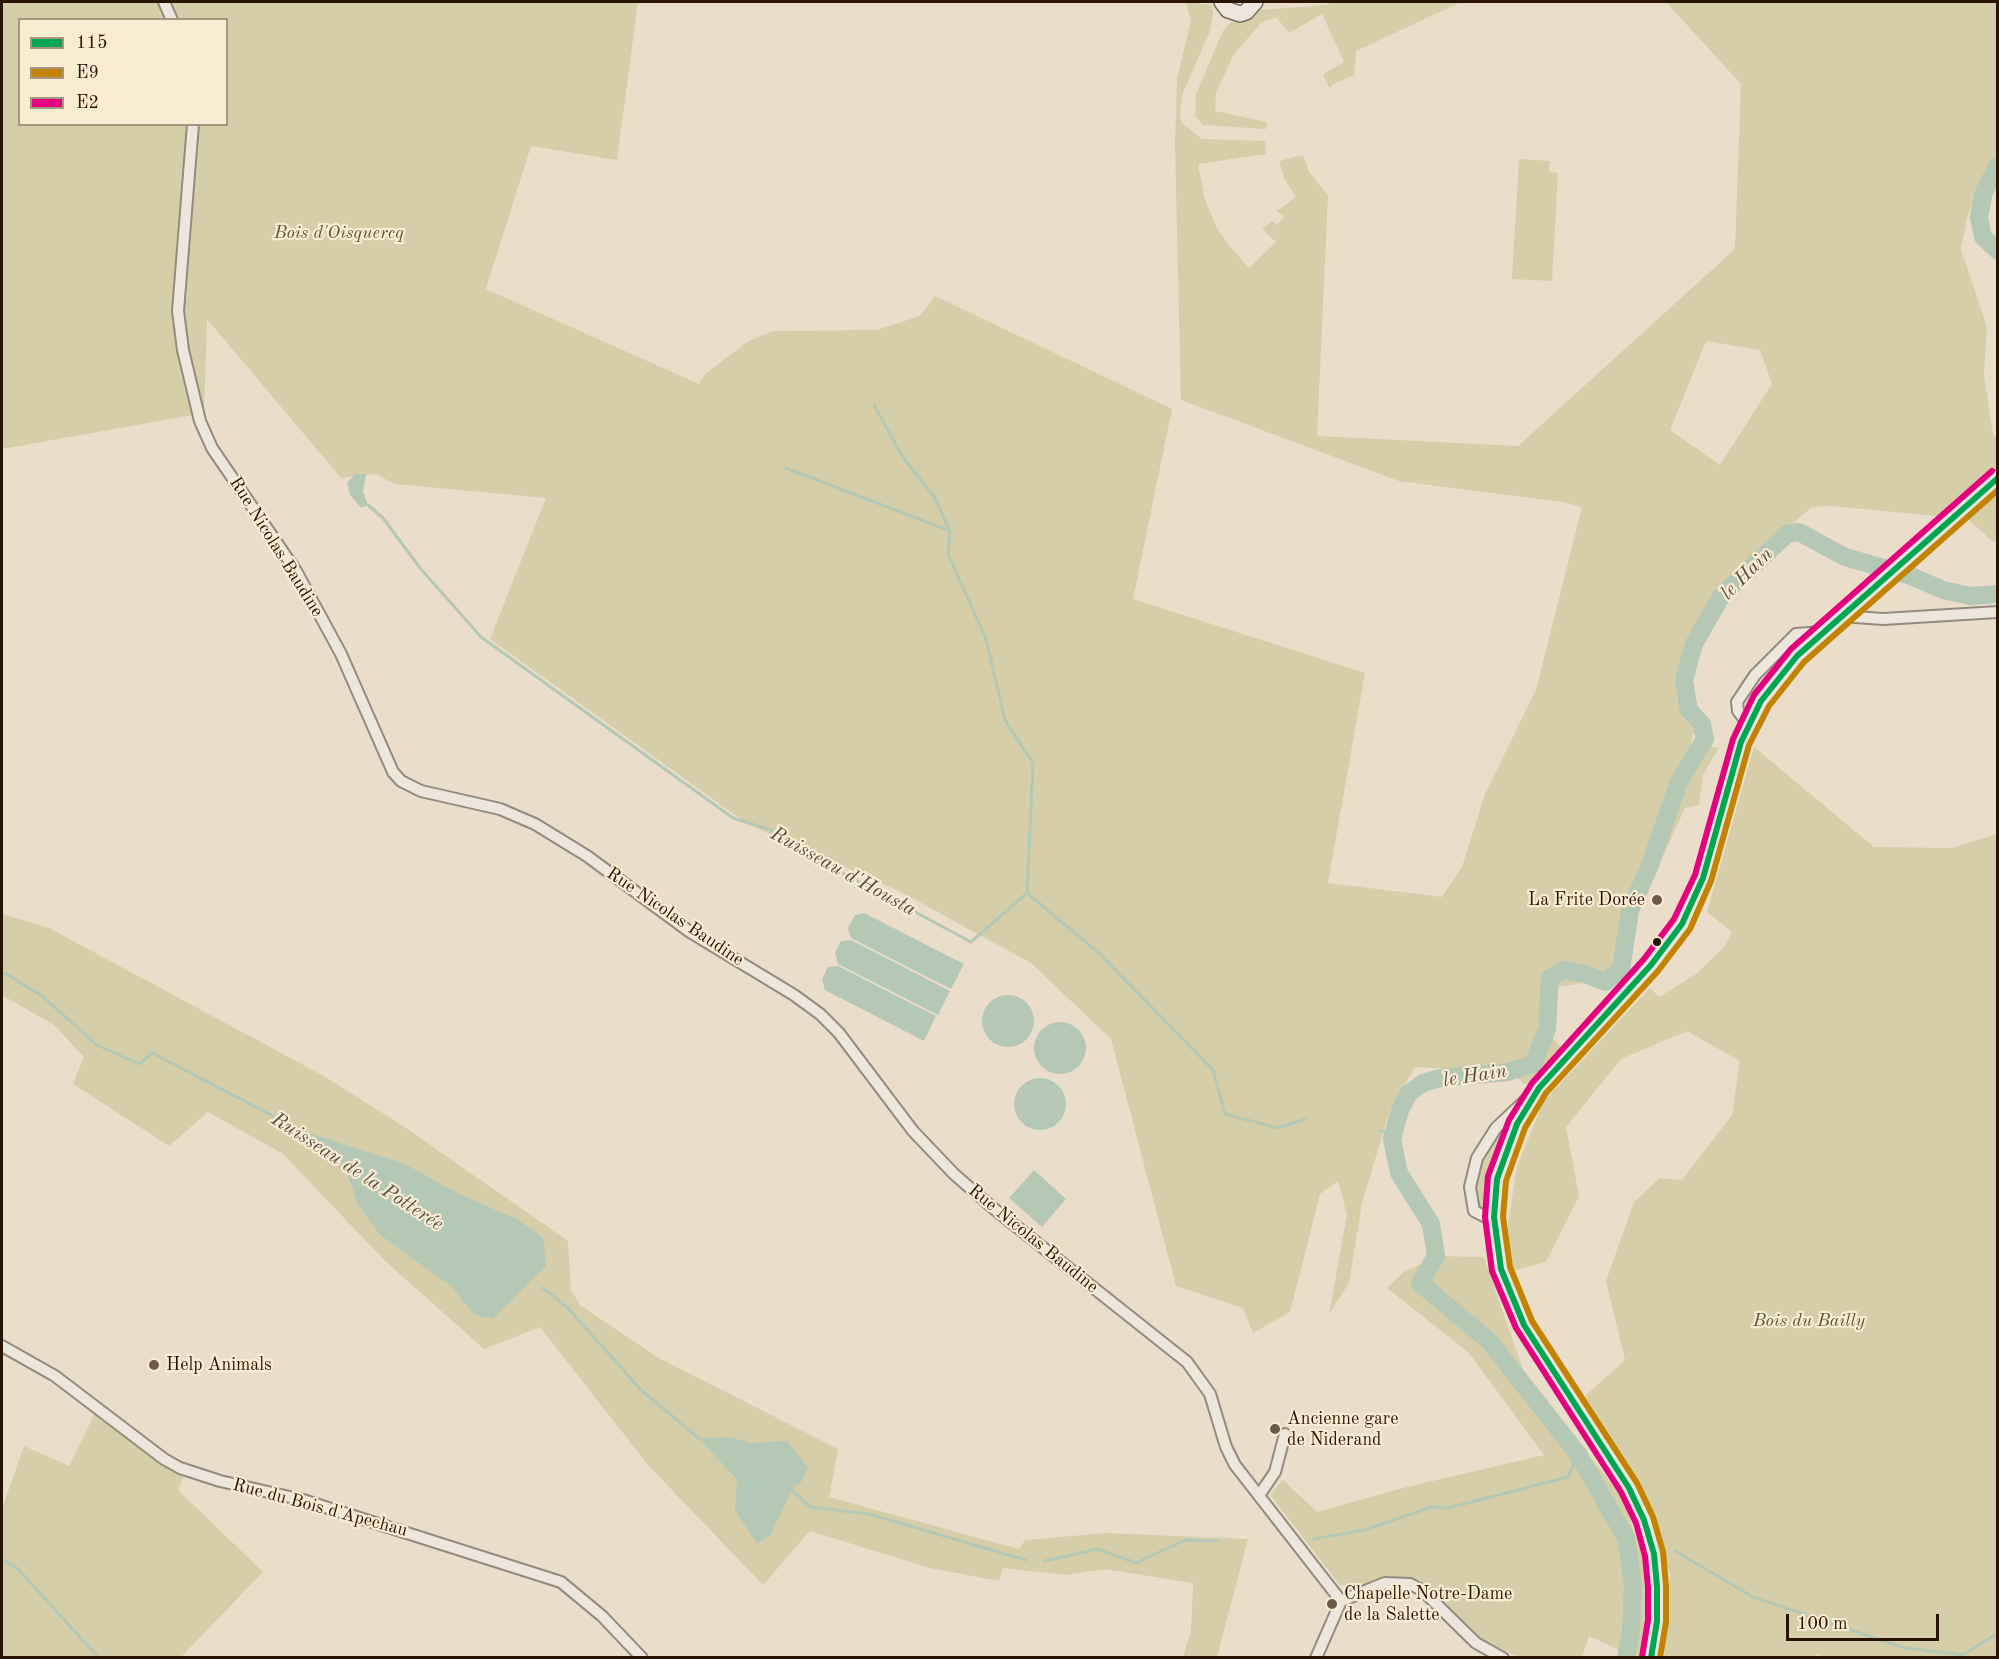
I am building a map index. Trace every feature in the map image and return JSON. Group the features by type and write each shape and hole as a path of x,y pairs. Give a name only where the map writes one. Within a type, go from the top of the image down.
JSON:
{"main road":[{"path":"1222,2 1227,10 1240,14 1246,12 1255,2"},
{"path":"1651,1658 1657,1621 1657,1587 1654,1554 1644,1520 1624,1479 1524,1325 1501,1269 1494,1217 1497,1179 1517,1124 1539,1088 1652,965 1682,924 1702,878 1734,764 1748,724 1775,681 1823,632 1880,580 1998,478"}],"street":[{"path":"164,2 171,18"},
{"name":"Rue Nicolas Baudine","path":"193,126 178,311 183,350 200,421 207,437 296,571 341,654 385,756 401,781 421,792 500,809 536,824 587,856 690,932 794,995 820,1014 839,1033 913,1131 960,1180 1186,1362 1210,1394 1229,1456 1341,1601"},
{"path":"1842,615 1883,619 1998,612"},
{"path":"1494,1217 1484,1216 1474,1211 1470,1187 1477,1158 1496,1128 1539,1088"},
{"name":"Rue du Bois d'Apechau","path":"2,1346 55,1376 164,1459 180,1468 220,1481 303,1500 538,1572 561,1582 595,1609 642,1658"},
{"path":"1260,1494 1275,1472 1285,1434"},
{"path":"1316,1658 1341,1601 1385,1582 1410,1584 1422,1590 1458,1629 1476,1643 1503,1658"}],"green space":[{"name":"Bois d'Oisquercq","path":"2,2 638,2 617,160 531,146 486,289 699,384 705,374 747,342 772,331 877,330 920,316 935,296 1172,409 1133,599 1365,673 1328,883 1442,897 1462,867 1485,794 1536,690 1582,507 1563,502 1399,481 1181,400 1175,144 1177,79 1191,20 1186,2 1212,5 1213,13 1210,31 1182,95 1180,116 1182,123 1202,139 1265,141 1266,154 1198,164 1205,200 1217,228 1228,244 1249,268 1276,242 1262,229 1272,221 1277,225 1284,217 1277,211 1296,197 1284,178 1279,161 1303,155 1309,172 1328,195 1317,436 1518,446 1735,249 1741,84 1666,2 1997,2 1997,156 1967,217 1961,249 1987,327 1984,375 1993,434 1997,439 1997,543 1968,519 1831,506 1812,507 1737,571 1680,671 1684,719 1708,736 1693,734 1690,747 1719,747 1703,775 1699,805 1685,808 1658,867 1637,905 1630,928 1630,958 1605,980 1556,987 1551,1036 1563,1050 1525,1085 1515,1075 1498,1080 1486,1071 1415,1067 1390,1110 1362,1203 1349,1283 1329,1314 1347,1215 1338,1181 1320,1194 1290,1312 1253,1333 1243,1308 1176,1286 1111,1039 1031,963 901,892 746,823 490,639 546,498 395,484 375,474 341,478 207,319 204,413 2,449","holes":["1706,341 1760,350 1772,384 1720,465 1670,430"]},
{"path":"1331,2 1461,2 1356,51 1354,75 1332,85 1330,89 1323,74 1344,62 1322,14 1289,33 1276,17 1261,23 1234,54 1216,93 1215,111 1267,122 1266,129 1203,125 1195,116 1196,94 1223,31 1231,22 1250,17 1258,10 1327,5"},
{"path":"1519,159 1550,161 1549,172 1558,173 1552,281 1512,279"},
{"name":"Bois du Bailly","path":"1754,747 1874,847 1952,848 1997,834 1997,1657 1824,1658 1816,1654 1815,1658 1664,1657 1670,1575 1641,1483 1585,1396 1625,1360 1606,1281 1634,1202 1660,1178 1682,1180 1732,1115 1740,1061 1687,1031 1621,1059 1566,1127 1579,1196 1546,1262 1511,1271 1508,1224 1517,1167 1543,1102 1650,988 1659,997 1696,974 1724,947 1732,932 1707,912"},
{"path":"2,914 49,928 322,1075 403,1126 568,1241 571,1290 580,1305 657,1357 838,1449 829,1497 1019,1549 1025,1540 1107,1533 1248,1539 1217,1657 1183,1657 1191,1631 1193,1583 1105,1569 1066,1575 1003,1568 999,1581 930,1568 810,1531 763,1585 648,1465 540,1327 484,1349 385,1261 283,1154 208,1112 169,1146 73,1084 84,1057 54,1025 2,995"},
{"path":"1496,1135 1502,1136 1494,1152 1484,1213 1479,1211 1474,1195 1476,1174 1481,1157"},
{"path":"1439,1256 1484,1257 1526,1379 1623,1497 1642,1556 1648,1593 1645,1634 1640,1657 1630,1657 1589,1636 1582,1657 1519,1657 1474,1636 1420,1580 1387,1576 1355,1588 1339,1584 1270,1495 1283,1480 1317,1512 1407,1487 1544,1455 1469,1353 1387,1288 1404,1272"},
{"path":"95,1413 172,1471 184,1475 178,1490 263,1572 181,1657 2,1658 2,1509 24,1446 69,1466"}],"water":[{"path":"355,474 366,474 363,492 368,505 361,508 350,495 347,483"},
{"path":"864,913 964,964 951,989 851,938 848,928 855,915"},
{"path":"851,940 950,991 938,1015 838,964 835,953 841,941"},
{"path":"838,966 936,1016 924,1041 825,990 822,979 828,967"},
{"path":"1003,995 1013,995 1027,1002 1034,1021 1027,1040 1013,1047 1003,1047 993,1043 986,1036 982,1026 982,1016 986,1006 993,999"},
{"path":"1055,1022 1065,1022 1079,1029 1086,1048 1079,1067 1065,1074 1055,1074 1045,1070 1038,1063 1034,1053 1034,1043 1038,1033 1045,1026"},
{"path":"1035,1078 1045,1078 1059,1085 1066,1104 1059,1123 1045,1130 1035,1130 1025,1126 1018,1119 1014,1109 1014,1099 1018,1089 1025,1082"},
{"path":"300,1130 405,1164 461,1195 517,1219 543,1238 546,1266 493,1319 475,1315 452,1287 379,1234 357,1203 346,1168 319,1154"},
{"path":"1034,1170 1066,1199 1042,1227 1009,1198"},
{"path":"730,1437 752,1443 787,1441 808,1468 801,1482 792,1489 771,1534 757,1544 735,1510 737,1479 698,1438"}],"waterway":[{"name":"le Hain","path":"1998,165 1984,192 1979,217 1983,237 1998,251"},
{"path":"874,405 902,456 935,498 950,531"},
{"path":"786,468 950,531 948,554 986,639 1005,720 1033,763 1027,893"},
{"name":"Ruisseau d'Housta","path":"368,505 383,518 420,568 481,637 733,818 771,830 796,848 971,942 1027,893 1100,954 1213,1070 1225,1114 1278,1128 1305,1119"},
{"name":"le Hain","path":"1626,1658 1631,1631 1633,1584 1626,1538 1578,1454 1489,1341 1420,1283 1436,1256 1431,1224 1399,1173 1392,1139 1400,1110 1409,1093 1423,1083 1440,1078 1508,1072 1533,1064 1547,1029 1550,978 1563,970 1585,974 1605,982 1621,969 1630,911 1650,865 1680,779 1705,739 1702,724 1689,710 1684,680 1694,644 1722,595 1787,534 1799,532 1845,557 1911,576 1943,590 1970,596 1998,594"},
{"name":"Ruisseau de la Potterée","path":"2,974 5,973 42,996 97,1045 139,1064 152,1053 304,1132"},
{"name":"Ruisseau d'Housta","path":"1380,1131 1393,1134"},
{"name":"Ruisseau de la Potterée","path":"543,1288 568,1308 641,1390 701,1440"},
{"name":"Ruisseau de la Potterée","path":"1314,1539 1365,1530 1431,1507 1448,1508 1568,1477 1578,1454"},
{"name":"Ruisseau de la Potterée","path":"789,1487 810,1507 869,1514 1026,1560"},
{"name":"Ruisseau de la Potterée","path":"1044,1561 1098,1549 1136,1563 1185,1540 1218,1541"},
{"path":"1675,1551 1753,1597 1905,1648 1963,1655 1998,1633"},
{"path":"2,1559 18,1569 99,1658"},
{"name":"le Hain","path":"1619,1658 1626,1657"}],"transit line":[{"name":"E2","path":"1642,1657 1648,1620 1648,1587 1645,1556 1636,1523 1621,1492 1516,1328 1492,1271 1485,1217 1488,1176 1509,1120 1532,1083 1644,959 1674,919 1695,875 1733,739 1754,695 1791,649 1992,471"},
{"name":"115","path":"1651,1658 1657,1621 1657,1587 1654,1554 1644,1520 1629,1488 1524,1325 1501,1269 1494,1217 1497,1179 1517,1124 1539,1088 1651,965 1682,924 1703,878 1741,742 1761,701 1797,656 1998,478"},
{"name":"E9","path":"1660,1658 1666,1622 1666,1586 1663,1552 1653,1517 1637,1483 1532,1321 1510,1267 1503,1217 1506,1181 1525,1128 1546,1093 1658,971 1690,929 1711,881 1749,745 1769,706 1804,662 1998,490"}],"place":[{"name":"La Frite Dorée","path":"1657,900"},
{"name":"Help Animals","path":"154,1365"},
{"name":"Ancienne gare de Niderand","path":"1275,1429"},
{"name":"Chapelle Notre-Dame de la Salette","path":"1332,1604"}]}
